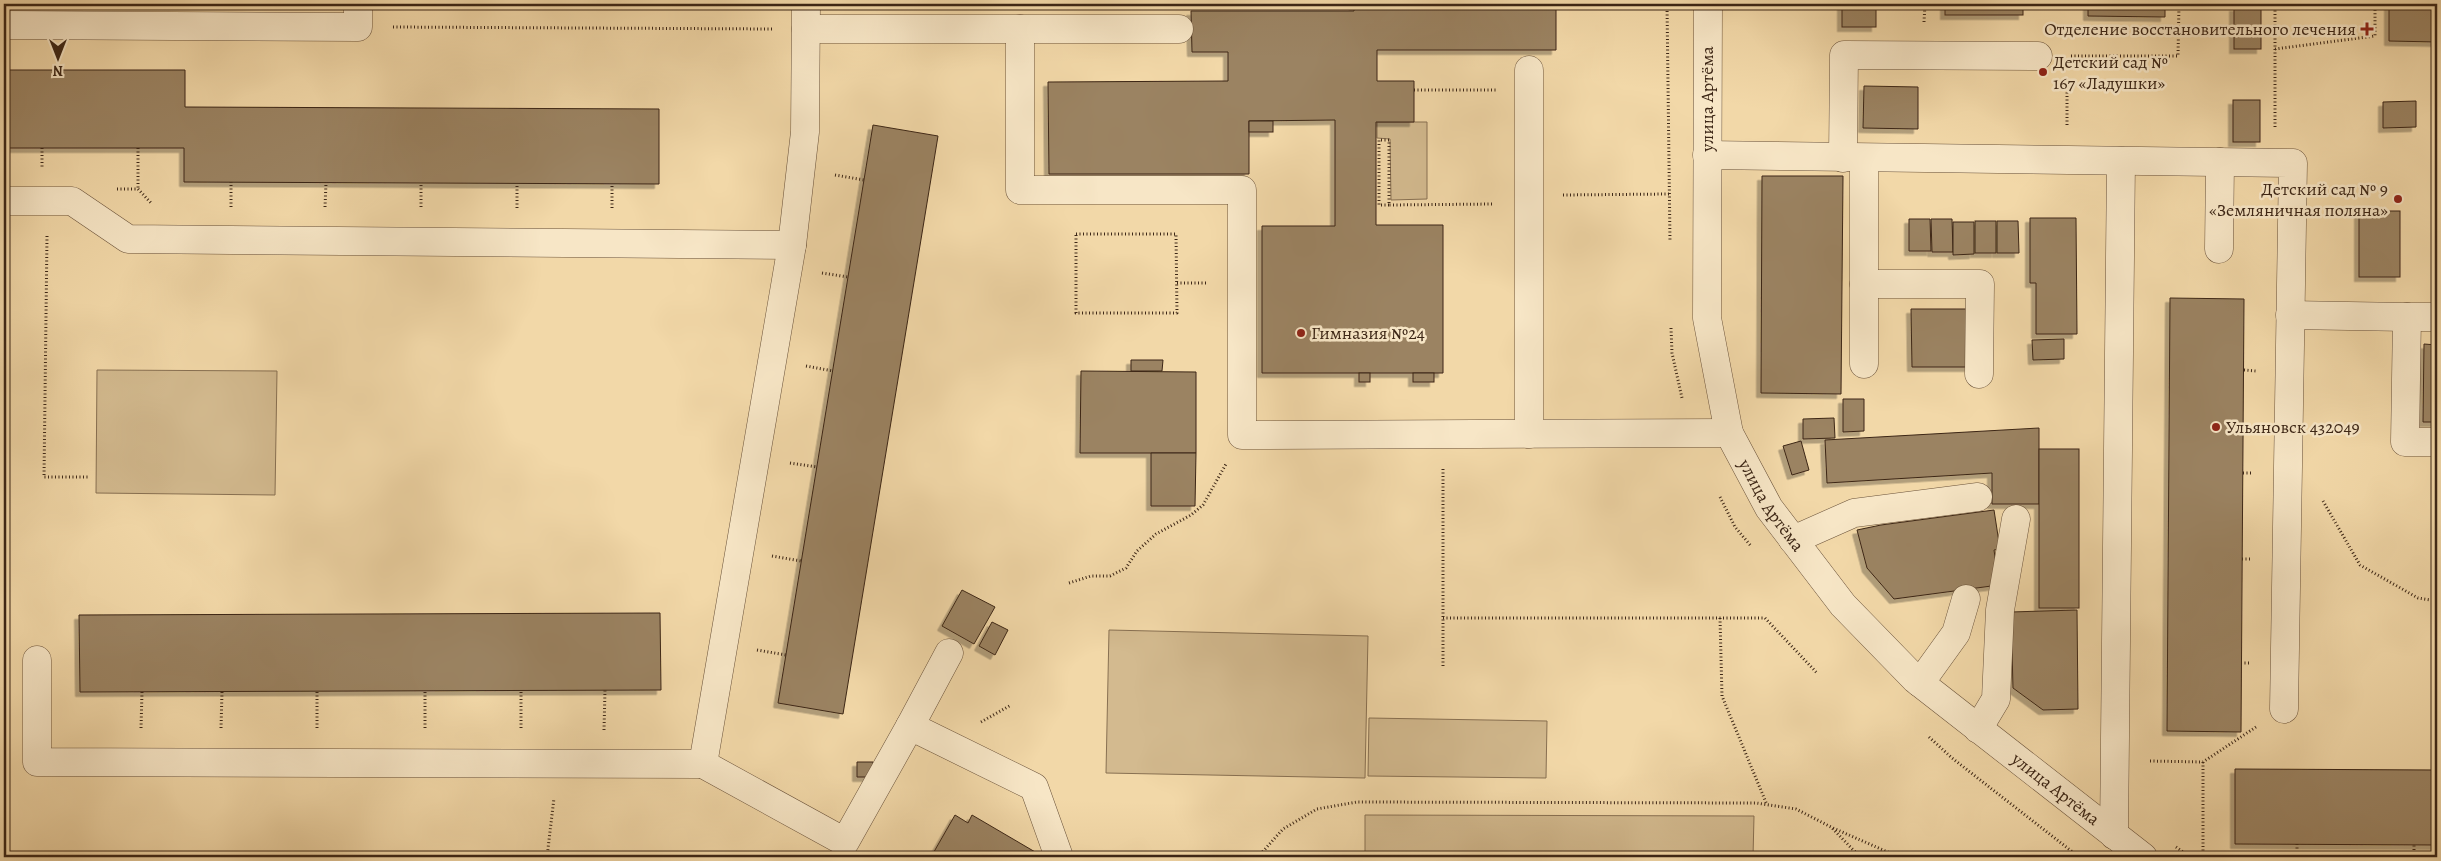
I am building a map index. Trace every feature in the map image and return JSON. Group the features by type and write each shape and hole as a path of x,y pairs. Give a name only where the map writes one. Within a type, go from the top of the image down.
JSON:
{"street":[{"name":"улица Артёма","path":"1708,4 1707,318 1729,433 1769,508 1843,605 1920,683 2143,857"},
{"path":"4,25 74,15 358,15"},
{"path":"703,764 792,245 805,132 806,16 1020,29 1179,29"},
{"path":"1020,29 1020,190 1242,190 1242,435 1729,433"},
{"path":"1864,364 1864,284 1844,54 2038,56"},
{"path":"1529,80 1529,434"},
{"path":"1707,155 2293,163 2284,709"},
{"path":"2114,835 2121,161"},
{"path":"2218,249 2220,162"},
{"path":"4,201 72,201 128,239 792,245"},
{"path":"1864,284 1980,284 1979,374"},
{"path":"2290,315 2437,317"},
{"path":"2407,316 2405,442 2437,442"},
{"path":"1793,540 1854,513 1978,497"},
{"path":"1978,729 1996,699 2000,610 2016,519"},
{"path":"1920,683 1956,633 1966,599"},
{"path":"38,660 38,762 703,764 841,850 949,653"},
{"path":"910,726 1034,787 1059,857"}],"path":[{"path":"2038,56 2178,56 2179,4"},
{"path":"2274,163 2275,4"},
{"path":"2274,48 2375,36 2375,4"},
{"path":"358,15 775,29"},
{"path":"2066,160 2067,56"},
{"path":"1414,90 1529,80"},
{"path":"1388,206 1388,140 1379,140 1379,206 1388,206 1669,194"},
{"path":"138,148 138,189"},
{"path":"231,208 232,182"},
{"path":"325,209 326,183"},
{"path":"421,183 421,210"},
{"path":"517,184 517,210"},
{"path":"612,184 612,211"},
{"path":"48,201 44,478 88,478"},
{"path":"1076,234 1176,234 1177,312 1076,312 1076,234"},
{"path":"2244,370 2255,371"},
{"path":"1443,434 1443,666"},
{"path":"1069,582 1092,576 1110,576 1126,568 1137,551 1156,534 1191,515 1204,505 1242,435"},
{"path":"2243,473 2254,473"},
{"path":"2322,498 2360,565 2418,598 2437,601"},
{"path":"2242,559 2254,559"},
{"path":"1443,618 1765,618 1817,673"},
{"path":"1720,618 1722,696 1767,805"},
{"path":"604,736 605,690"},
{"path":"425,691 425,736"},
{"path":"520,736 521,691"},
{"path":"141,737 142,692"},
{"path":"221,737 222,692"},
{"path":"317,692 317,736"},
{"path":"2114,760 2203,762 2284,709"},
{"path":"2203,762 2203,857"},
{"path":"547,857 559,763"},
{"path":"1258,857 1283,829 1317,809 1357,802 1767,805 1796,809 1898,857"},
{"path":"1831,827 1860,857"},
{"path":"2298,844 2298,857"},
{"path":"2414,845 2414,857"}],"shaded area":[{"path":"1377,122 1427,122 1427,199 1391,200 1390,139 1377,138"},
{"path":"97,370 277,371 275,495 96,493"},
{"path":"1109,630 1368,636 1365,778 1106,773"},
{"path":"1369,718 1547,721 1546,778 1368,776"},
{"path":"1365,815 1754,816 1753,857 1365,857"}],"building":[{"path":"1354,4 1556,4 1556,50 1377,50 1377,81 1414,81 1414,122 1376,122 1376,225 1443,225 1443,373 1262,373 1262,226 1335,226 1335,120 1249,121 1249,174 1049,174 1048,82 1228,81 1228,52 1192,52 1191,11 1354,11"},
{"path":"1842,4 1876,4 1876,27 1842,27"},
{"path":"1945,4 2023,4 2023,15 1945,15"},
{"path":"2088,4 2165,4 2165,17 2088,16"},
{"path":"2389,4 2437,4 2437,42 2389,41"},
{"path":"2234,7 2261,7 2261,49 2234,49"},
{"path":"4,70 185,70 185,107 659,109 659,184 184,182 184,148 4,148"},
{"path":"1864,86 1918,87 1918,129 1863,128"},
{"path":"2233,100 2260,100 2260,142 2233,142"},
{"path":"2416,101 2416,127 2383,128 2383,102"},
{"path":"1249,121 1273,121 1273,132 1249,132"},
{"path":"873,125 938,136 843,714 778,703"},
{"path":"1762,176 1843,176 1841,394 1761,393"},
{"path":"2359,211 2400,211 2400,277 2359,277"},
{"path":"2030,218 2076,218 2077,334 2036,334 2036,283 2030,283"},
{"path":"1909,219 1930,219 1931,251 1909,251"},
{"path":"1931,219 1952,219 1953,252 1932,252"},
{"path":"1975,221 1996,221 1996,253 1975,253"},
{"path":"1997,221 2018,221 2019,253 1997,253"},
{"path":"1953,222 1974,222 1974,254 1953,255"},
{"path":"2170,298 2244,299 2241,732 2167,731"},
{"path":"1911,309 1969,309 1969,367 1912,367"},
{"path":"2064,339 2064,359 2033,360 2032,340"},
{"path":"2424,344 2437,345 2437,422 2423,422"},
{"path":"1131,360 1163,360 1162,371 1131,371"},
{"path":"1081,371 1196,372 1196,453 1080,453"},
{"path":"1359,373 1370,373 1370,382 1359,382"},
{"path":"1413,373 1434,373 1434,382 1413,382"},
{"path":"1843,399 1864,399 1864,431 1843,432"},
{"path":"1834,418 1835,438 1803,439 1803,419"},
{"path":"2039,428 2039,504 1992,504 1992,473 1827,483 1825,440"},
{"path":"1801,441 1809,470 1792,475 1783,446"},
{"path":"2039,449 2079,449 2079,608 2039,608"},
{"path":"1151,453 1196,453 1195,506 1151,506"},
{"path":"1994,510 2000,549 1994,550 1999,585 1894,599 1867,568 1857,530"},
{"path":"962,590 995,607 974,644 942,626"},
{"path":"2077,610 2078,709 2043,710 2013,688 2011,612"},
{"path":"660,613 661,690 80,692 79,615"},
{"path":"992,622 1008,630 995,655 979,646"},
{"path":"857,762 873,762 874,777 857,777"},
{"path":"2235,769 2437,770 2437,845 2235,844"},
{"path":"955,815 968,823 972,815 1042,856 931,857"}],"place":[{"name":"Отделение восстановительного лечения","path":"2367,29"},
{"name":"Детский сад № 167 «Ладушки»","path":"2043,72"},
{"name":"Детский сад № 9 «Земляничная поляна»","path":"2398,199"},
{"name":"Гимназия №24","path":"1301,333"},
{"name":"Ульяновск 432049","path":"2216,427"}]}
